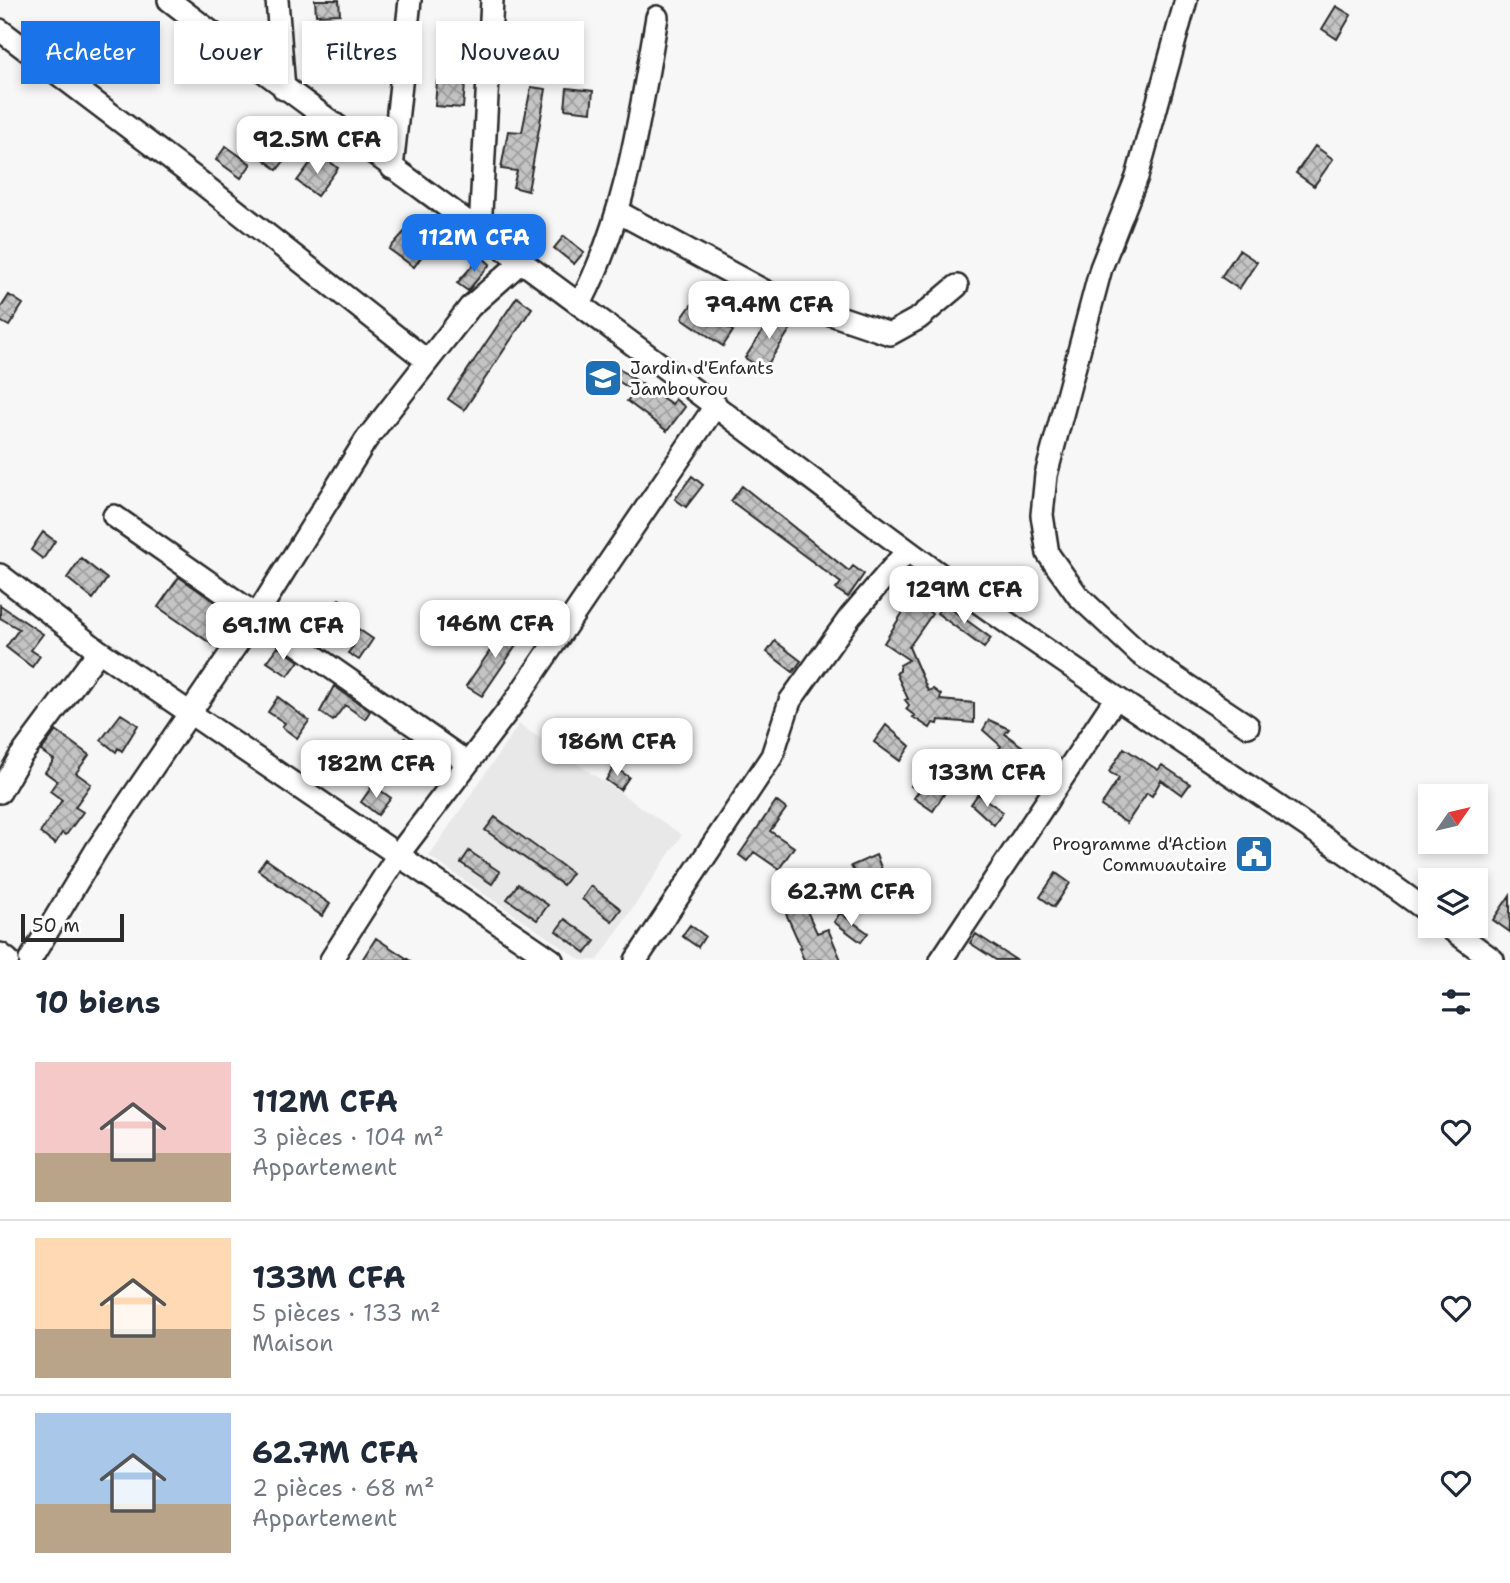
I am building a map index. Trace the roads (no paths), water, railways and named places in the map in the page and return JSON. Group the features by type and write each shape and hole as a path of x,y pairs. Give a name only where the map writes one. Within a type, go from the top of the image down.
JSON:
{"street":[{"path":"169,0 284,89 716,405 907,551 1115,699 1324,836 1418,904"},
{"path":"277,0 284,89"},
{"path":"392,168 410,0"},
{"path":"480,231 492,0"},
{"path":"1186,0 1137,177 1101,268 1046,475 1042,515 1048,554 1078,596 1140,654 1248,726"},
{"path":"580,304 602,262 618,212 638,130 657,17"},
{"path":"0,30 199,181 426,360"},
{"path":"618,212 768,293 890,334 919,318 957,286"},
{"path":"30,960 97,849 256,616 366,440 470,307 522,261"},
{"path":"331,960 398,855 513,704 716,405"},
{"path":"114,516 468,763"},
{"path":"636,960 772,756 790,701 850,617 907,551"},
{"path":"0,564 6,579 99,651 552,960"},
{"path":"0,792 20,757 99,651"},
{"path":"941,960 1115,699"},
{"path":"1463,938 1493,960"},
{"path":"0,954 8,960"}],"place":[{"name":"Jardin d'Enfants Jambourou","path":"603,378"},
{"name":"Programme d'Action Commuautaire","path":"1254,854"}]}
